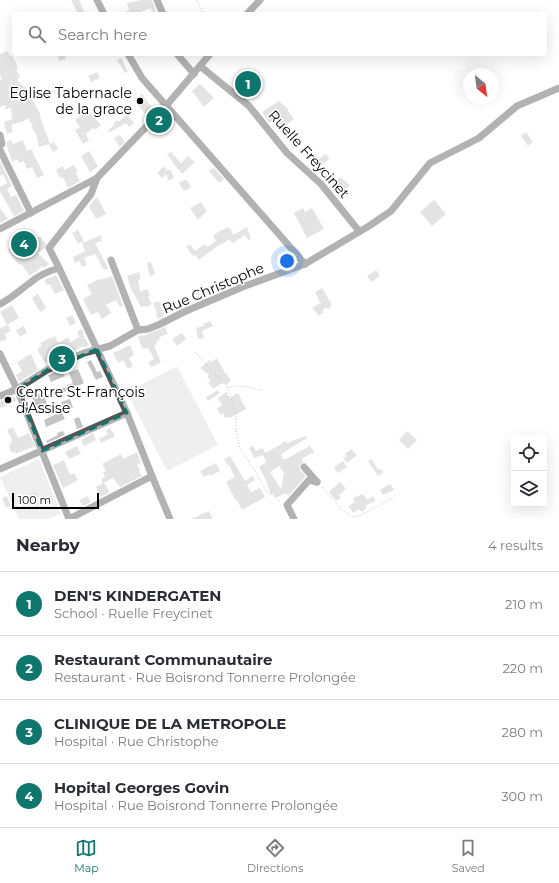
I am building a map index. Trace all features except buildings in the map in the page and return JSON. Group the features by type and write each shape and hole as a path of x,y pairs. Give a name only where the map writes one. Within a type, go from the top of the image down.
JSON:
{"street":[{"path":"97,0 103,12"},
{"path":"157,0 161,12"},
{"path":"249,12 260,0"},
{"path":"129,56 142,78 305,264"},
{"path":"179,56 194,74"},
{"path":"0,229 97,178 166,106 208,56"},
{"name":"Ruelle Freycinet","path":"200,66 249,106 287,153 321,184 359,231"},
{"name":"Rue Christophe","path":"0,396 17,389 47,370 96,349 110,346 138,330 148,329 245,286 305,264 369,226 391,210 430,163 479,138 517,106 559,88"},
{"path":"0,135 2,144 0,145"},
{"path":"0,150 31,213"},
{"path":"97,178 91,194 49,248 127,413 170,519"},
{"path":"111,260 138,330"},
{"path":"0,304 10,299 32,281 47,272 59,268"},
{"path":"0,354 17,389 69,519 152,476"},
{"path":"0,469 127,413"},
{"path":"304,467 317,482"},
{"path":"294,519 287,505 309,480 317,482"}],"path":[{"path":"197,0 203,12"},
{"path":"195,352 228,388 236,416 236,429 240,449 266,491 289,509"},
{"path":"228,388 233,386 243,386 263,391"},
{"path":"317,482 341,509 355,518 393,498"}],"highlighted area":[{"path":"97,349 127,413 42,451 17,389 47,370"}],"shaded area":[{"path":"177,366 218,445 167,471 127,392"},
{"path":"39,459 61,514 48,519 19,519 0,477"}],"place":[{"name":"DEN'S KINDERGATEN","path":"248,84"},
{"name":"Eglise Tabernacle de la grace","path":"140,101"},
{"name":"Restaurant Communautaire","path":"159,120"},
{"name":"Hopital Georges Govin","path":"24,244"},
{"name":"CLINIQUE DE LA METROPOLE","path":"62,359"},
{"name":"Centre St-François d'Assise","path":"8,400"}]}
